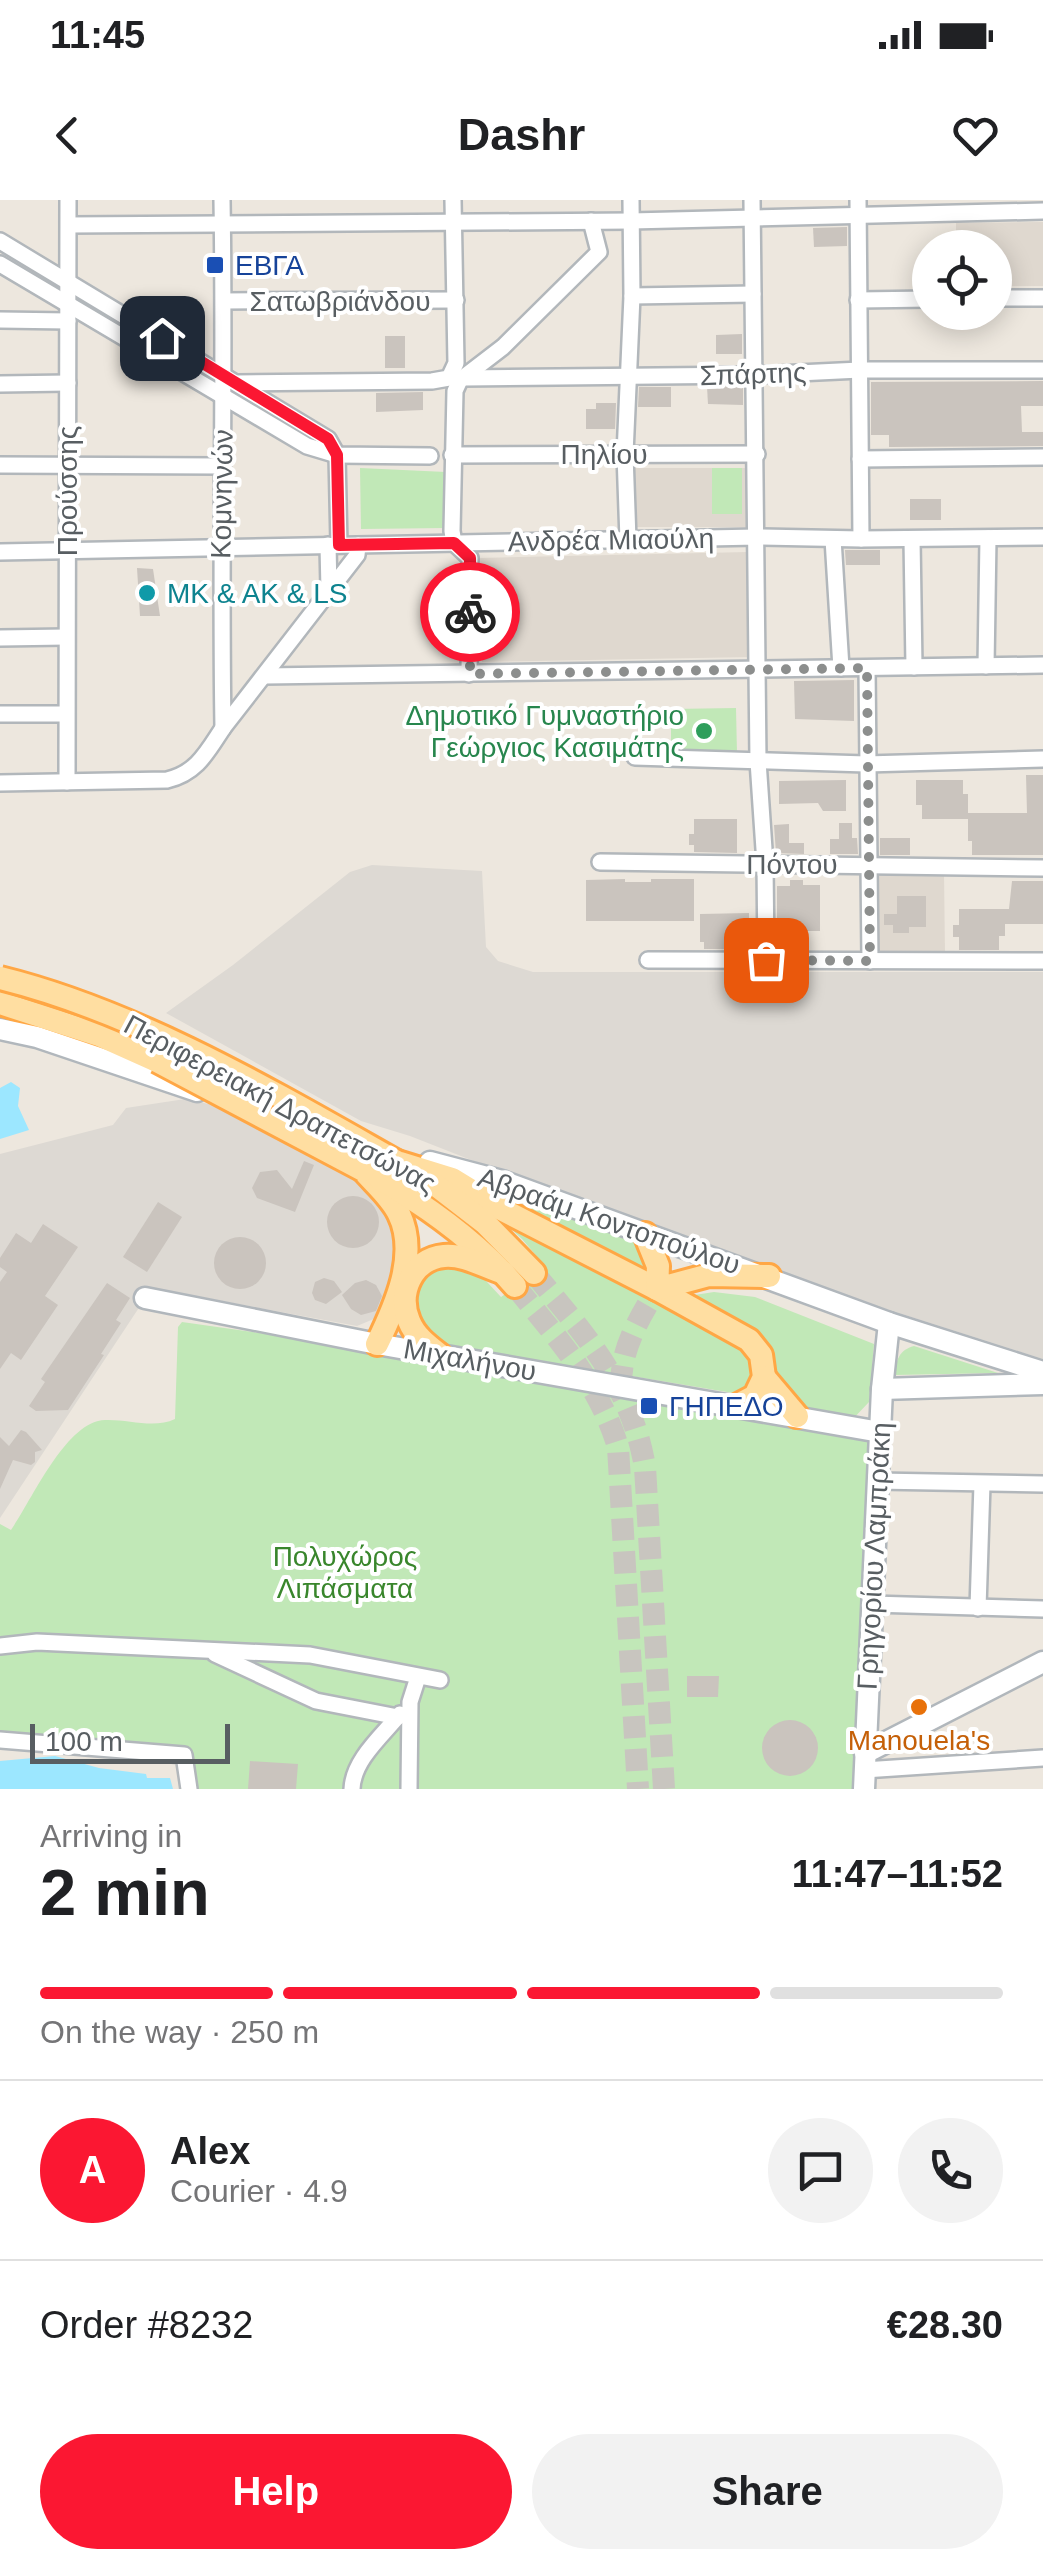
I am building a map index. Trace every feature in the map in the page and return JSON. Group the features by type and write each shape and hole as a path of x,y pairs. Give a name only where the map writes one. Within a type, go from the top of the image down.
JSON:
{"main road":[{"name":"Περιφερειακή Δραπετσώνας","path":"0,978 76,1001 154,1033 397,1162 452,1179 518,1278 454,1256 430,1259 418,1267 406,1287 408,1320"},
{"name":"Περιφερειακή Δραπετσώνας","path":"0,1003 68,1023 132,1048 414,1198 485,1224"},
{"path":"364,1170 400,1216 406,1242 402,1281 382,1345"},
{"path":"485,1224 657,1289 749,1340 762,1355 764,1378 754,1396 738,1406"},
{"path":"644,1234 660,1273 657,1289"},
{"path":"657,1289 709,1275 769,1276"},
{"path":"382,1345 408,1320 420,1340 440,1355"},
{"path":"764,1378 796,1416"}],"street":[{"name":"Προύσσης","path":"67,782 68,200"},
{"name":"Κομνηνών","path":"222,200 224,301 231,379 223,396 221,466 223,728"},
{"path":"231,379 446,380 456,370 453,200"},
{"path":"628,540 626,454 632,200"},
{"path":"858,207 861,540"},
{"path":"69,224 631,221 752,208 1043,211"},
{"path":"752,208 758,761 766,864 766,960"},
{"path":"591,221 599,252"},
{"path":"0,241 328,439 337,455 328,590"},
{"path":"599,252 630,261"},
{"path":"470,674 470,558 454,543 455,390 599,252"},
{"path":"0,264 69,313 308,446 337,455 430,456"},
{"path":"632,296 753,294"},
{"path":"1012,298 1043,298"},
{"path":"858,300 912,299"},
{"name":"Σατωβριάνδου","path":"224,301 456,300"},
{"path":"0,320 69,313"},
{"name":"Σπάρτης","path":"464,378 1043,370"},
{"path":"0,384 68,382"},
{"name":"Πηλίου","path":"452,455 757,454"},
{"path":"860,459 1043,457"},
{"path":"0,465 221,466"},
{"name":"Ανδρέα Μιαούλη","path":"0,552 757,537 1043,537"},
{"path":"912,538 914,667"},
{"path":"986,666 988,538"},
{"path":"833,539 840,668"},
{"path":"0,782 167,780 184,776 204,758 357,555 358,545"},
{"path":"0,638 66,637"},
{"path":"222,684 470,674 1043,665"},
{"path":"867,668 870,961"},
{"path":"0,714 66,714"},
{"path":"635,757 866,764 1043,759"},
{"name":"Πόντου","path":"600,862 1043,868"},
{"path":"648,960 1043,960"},
{"name":"Αβραάμ Κοντοπούλου","path":"0,1028 38,1037 328,1134 502,1181 769,1276 888,1323 1043,1372"},
{"name":"Μιχαλήνου","path":"145,1298 382,1345 880,1432"},
{"name":"Γρηγορίου Λαμπράκη","path":"864,1771 888,1323"},
{"path":"882,1389 1043,1384"},
{"path":"877,1481 1043,1484"},
{"path":"978,1608 982,1484"},
{"path":"872,1604 1043,1609"},
{"path":"0,1646 36,1642 310,1655 440,1680"},
{"path":"207,1651 316,1701 398,1718"},
{"path":"864,1771 1043,1662"},
{"path":"410,1784 410,1702 418,1677"},
{"path":"352,1789 360,1763 410,1702"},
{"path":"0,1740 184,1755 189,1789"},
{"path":"864,1771 1043,1758"}],"shaded area":[{"path":"1043,222 1043,286 1012,286 1012,230 956,230 956,223"},
{"path":"633,468 748,468 748,527 633,527"},
{"path":"748,552 751,657 482,662 480,558"},
{"path":"372,865 482,871 486,947 498,961 533,972 1043,972 1043,1359 695,1248 410,1136 361,1121 166,1013 350,872"},
{"path":"874,872 944,873 945,955 874,955"},
{"path":"185,1099 218,1106 248,1121 362,1185 391,1212 397,1246 384,1310 357,1326 152,1288 0,1518 0,1154 113,1125 126,1108"}],"green space":[{"path":"360,468 446,472 446,528 361,529"},
{"path":"712,468 742,468 742,514 712,514"},
{"name":"Δημοτικό Γυμναστήριο Γεώργιος Κασιμάτης","path":"736,708 737,754 671,755 671,709"},
{"path":"508,1201 570,1218 642,1245 650,1275"},
{"path":"497,1216 755,1353 752,1387 739,1394 439,1344 416,1321 416,1285 439,1263 475,1269 501,1297 545,1266"},
{"path":"714,1292 755,1297 874,1344 869,1402 851,1421 793,1408 767,1360 688,1296"},
{"name":"Πολυχώρος Λιπάσματα","path":"182,1322 871,1435 852,1789 188,1789 180,1758 0,1742 0,1524 11,1530 64,1447 91,1424 105,1420 158,1423 175,1419 178,1327"},
{"path":"914,1346 998,1373 895,1375 899,1356"}],"water":[{"path":"11,1082 20,1088 18,1106 29,1130 0,1139 0,1088"},
{"path":"55,1756 99,1768 146,1774 147,1778 170,1778 173,1789 0,1789 0,1761"}],"building":[{"path":"847,227 847,246 814,247 813,228"},
{"path":"742,334 742,354 716,354 716,335"},
{"path":"385,336 405,336 405,368 385,368"},
{"path":"1043,381 1043,406 1021,406 1022,432 1043,432 1043,446 889,447 889,435 871,435 871,382"},
{"path":"743,386 743,405 708,404 707,387"},
{"path":"639,387 671,387 671,407 638,407"},
{"path":"423,392 423,410 376,412 376,393"},
{"path":"596,403 616,403 615,429 586,429 586,409 596,409"},
{"path":"910,499 941,499 941,520 910,520"},
{"path":"845,550 880,550 880,565 846,565"},
{"name":"MK & AK & LS","path":"137,568 153,569 160,616 140,616"},
{"path":"854,680 854,721 795,719 794,681"},
{"path":"1026,775 1043,775 1043,855 972,855 968,819 922,819 922,805 916,805 916,780 963,780 968,813 1027,813"},
{"path":"846,780 846,811 823,811 818,803 779,804 779,781"},
{"path":"694,819 737,819 737,853 694,852 689,834 694,834"},
{"path":"839,823 852,823 858,854 830,854 830,839 839,839"},
{"path":"789,824 789,843 804,843 804,854 776,853 774,825"},
{"path":"880,838 910,838 910,855 880,855"},
{"path":"694,879 694,921 586,921 586,880"},
{"path":"790,880 820,885 820,931 805,931 805,936 777,931 777,886 790,886"},
{"path":"1012,881 1043,881 1043,924 1005,924 1005,936 999,936 999,950 959,950 959,937 953,937 953,925 959,925 959,909 1009,909"},
{"path":"897,896 926,896 926,927 909,927 909,933 893,933 893,925 884,925 884,914 897,914"},
{"path":"749,913 753,941 749,941 749,949 704,949 704,942 700,942 700,914"},
{"path":"304,1161 314,1165 295,1212 257,1198 252,1188 260,1172 277,1170 292,1189"},
{"path":"353,1196 371,1204 379,1222 371,1240 353,1248 335,1240 327,1222 335,1204"},
{"path":"158,1202 182,1217 147,1272 123,1257"},
{"path":"43,1224 78,1247 45,1296 58,1305 21,1360 11,1353 0,1369 0,1282 7,1272 0,1267 0,1258 16,1233 31,1243"},
{"path":"240,1237 259,1244 266,1263 259,1282 240,1289 221,1282 214,1263 221,1244"},
{"path":"324,1278 334,1281 342,1292 326,1304 315,1300 312,1293 315,1282"},
{"path":"366,1280 376,1285 382,1296 376,1311 361,1315 351,1309 342,1295 355,1283"},
{"path":"107,1283 130,1298 116,1320 121,1323 101,1354 104,1355 68,1410 36,1411 29,1406 45,1382 41,1379"},
{"path":"21,1430 42,1450 35,1452 31,1465 13,1460 0,1489 0,1437 9,1446"},
{"path":"687,1676 719,1676 718,1697 687,1697"},
{"path":"790,1720 810,1728 818,1748 810,1768 790,1776 770,1768 762,1748 770,1728"},
{"path":"250,1761 298,1764 296,1789 248,1789"}],"tunnel":[{"path":"534,1273 604,1363 638,1438 645,1467 664,1789"},
{"path":"515,1286 588,1381 618,1447 638,1789"},
{"path":"621,1388 627,1348 657,1289"}],"way so far":[{"path":"470,612 470,674 867,668 870,961 766,960"}],"place":[{"name":"ΕΒΓΑ","path":"215,265"},
{"name":"MK & AK & LS","path":"147,593"},
{"name":"Δημοτικό Γυμναστήριο Γεώργιος Κασιμάτης","path":"704,731"},
{"name":"ΓΗΠΕΔΟ","path":"649,1406"},
{"name":"Manouela's","path":"919,1707"}],"route":[{"path":"162,338 328,439 337,455 339,545 454,543 470,558 470,612"}]}
